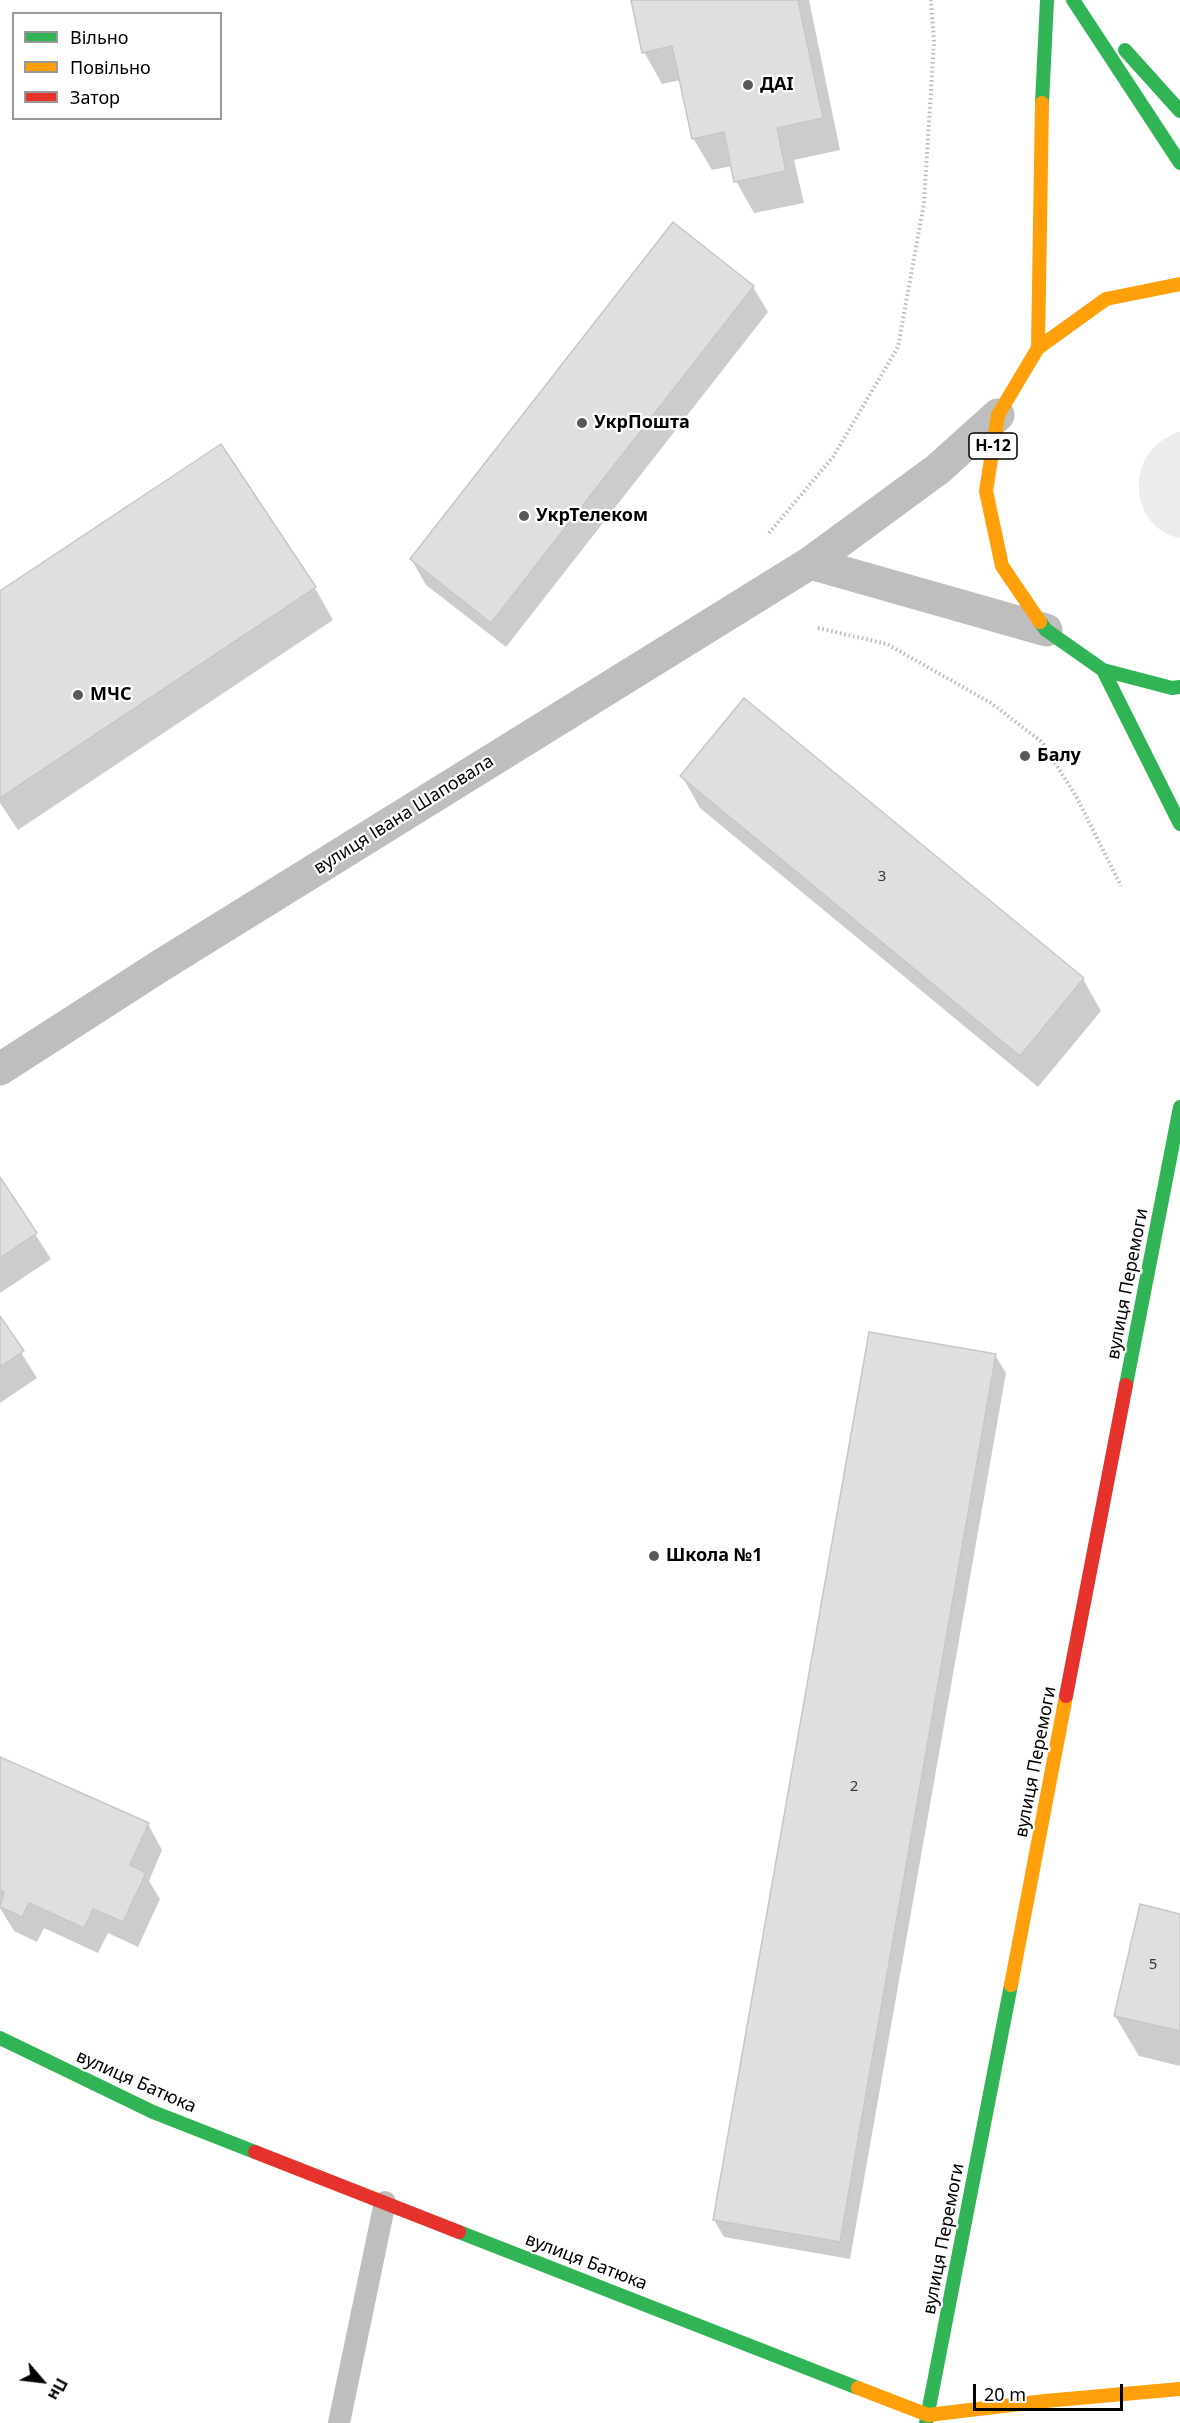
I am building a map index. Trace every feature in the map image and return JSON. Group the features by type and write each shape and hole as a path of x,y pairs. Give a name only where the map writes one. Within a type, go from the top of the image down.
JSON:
{"main road":[{"name":"Н-12","path":"1038,348 1042,99 1047,0"},
{"path":"1073,0 1180,163"},
{"path":"1081,0 1180,111"},
{"name":"Н-12","path":"1180,284 1106,299 1038,348 998,415 986,491 1002,566 1046,630 1103,670 1172,688 1180,687"},
{"path":"1103,670 1180,824"},
{"name":"вулиця Перемоги","path":"927,2419 1180,1107"},
{"name":"вулиця Батюка","path":"0,2038 153,2112 385,2202 927,2419 1043,2412 1180,2389"}],"street":[{"name":"вулиця Івана Шаповала","path":"0,1069 170,960 810,563 938,469 998,415"},
{"path":"810,563 1046,630"}],"lane":[{"path":"339,2423 385,2202"}],"path":[{"path":"769,533 833,457 898,347 924,204 934,42 931,0"},
{"path":"818,628 887,644 991,703 1042,742 1076,796 1121,886"}],"shaded area":[{"path":"1180,432 1180,538 1164,532 1152,522 1144,509 1139,479 1143,464 1151,451 1163,440"}],"building":[{"name":"ДАI","path":"631,0 798,0 823,118 777,128 786,171 734,182 724,132 692,139 672,46 642,53"},
{"name":"УкрПошта","path":"673,222 754,286 491,623 410,559"},
{"name":"МЧС","path":"221,444 316,587 0,798 0,591"},
{"path":"744,698 1084,978 1020,1056 680,776"},
{"path":"0,1177 37,1233 0,1258"},
{"path":"0,1316 24,1351 0,1367"},
{"path":"869,1332 996,1354 840,2242 713,2220"},
{"path":"0,1757 149,1823 130,1865 146,1873 123,1922 93,1909 84,1928 29,1903 22,1917 0,1907 4,1892 0,1890"},
{"path":"1140,1904 1180,1914 1180,2031 1114,2016"}],"traffic: fast":[{"path":"1042,103 1047,0"},
{"path":"1073,0 1180,163"},
{"path":"1125,50 1180,111"},
{"path":"1040,622 1046,630 1103,670 1172,688 1180,687"},
{"path":"1103,670 1180,824"},
{"path":"1126,1385 1180,1107"},
{"path":"926,2423 1011,1985"},
{"path":"0,2038 153,2112 255,2152"},
{"path":"459,2232 858,2388"}],"traffic: slow":[{"path":"1038,348 1042,103"},
{"path":"1040,622 1002,566 986,491 998,415 1038,348 1106,299 1180,284"},
{"path":"1011,1985 1066,1696"},
{"path":"858,2388 928,2415 1045,2401 1180,2389"}],"traffic: jam":[{"path":"1066,1696 1126,1385"},
{"path":"255,2152 459,2232"}],"place":[{"name":"ДАI","path":"748,85"},
{"name":"УкрПошта","path":"582,423"},
{"name":"УкрТелеком","path":"524,516"},
{"name":"МЧС","path":"78,695"},
{"name":"Балу","path":"1025,756"},
{"name":"Школа №1","path":"654,1556"}]}
